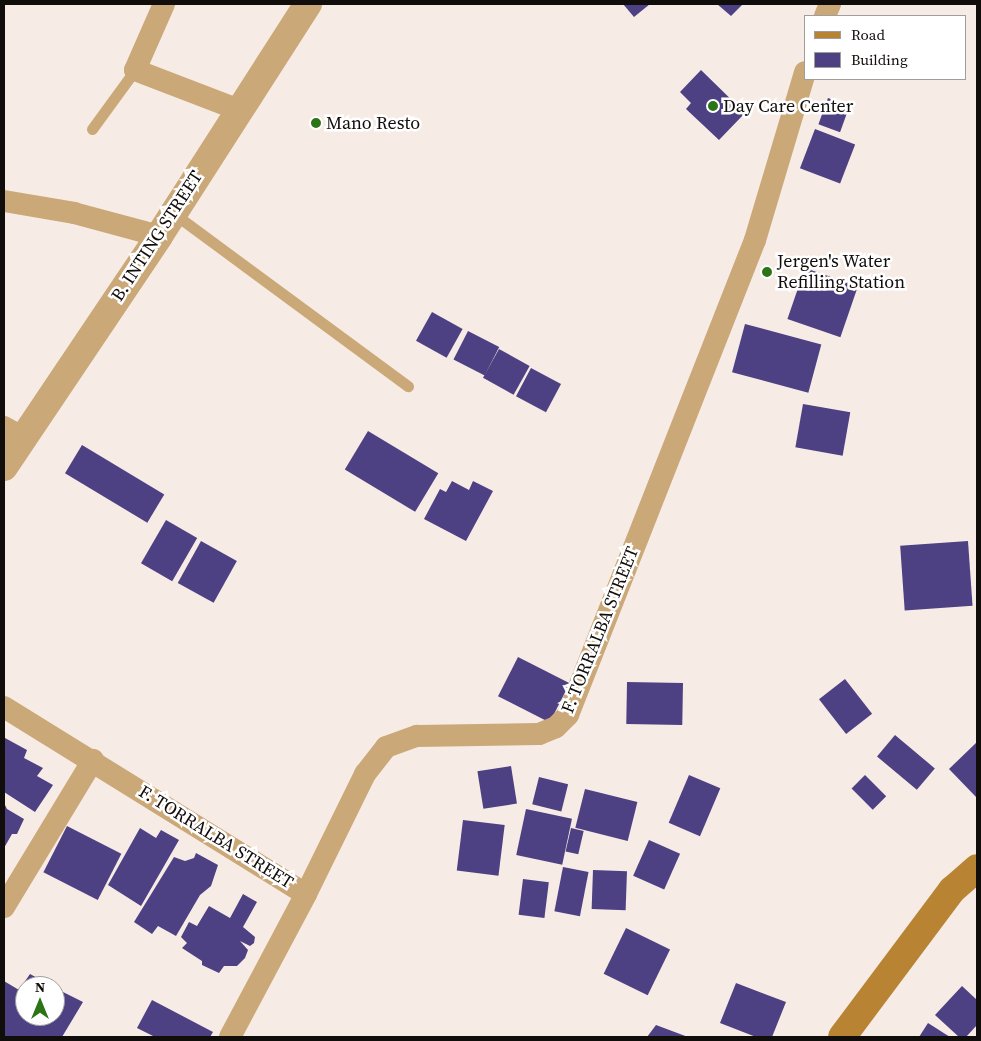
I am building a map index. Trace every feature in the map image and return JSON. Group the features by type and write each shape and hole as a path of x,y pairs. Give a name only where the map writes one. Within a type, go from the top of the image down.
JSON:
{"main road":[{"path":"842,1037 952,890 977,868"}],"street":[{"path":"164,4 135,70 239,110"},
{"name":"B. INTING STREET","path":"4,467 14,432 159,236 308,4"},
{"name":"F. TORRALBA STREET","path":"4,706 306,894 365,774 386,747 417,736 539,734 556,727 568,715 754,240 804,75"},
{"path":"4,200 74,213 159,236"},
{"path":"4,907 93,760"},
{"path":"230,1037 306,894"}],"lane":[{"path":"92,129 135,70"},
{"path":"173,213 408,386"}],"building":[{"path":"623,4 650,4 634,17"},
{"path":"717,4 743,4 731,16"},
{"name":"Day Care Center","path":"701,70 745,113 719,140 686,109 691,103 680,92"},
{"path":"828,98 850,106 840,132 818,124"},
{"path":"815,129 855,144 840,184 800,168"},
{"path":"805,268 858,286 840,337 787,319"},
{"path":"432,312 463,329 447,358 416,341"},
{"path":"745,324 821,344 808,393 732,372"},
{"path":"468,331 499,347 485,375 453,360"},
{"path":"499,349 530,366 514,395 483,378"},
{"path":"531,368 561,384 546,412 516,396"},
{"path":"803,404 850,412 843,456 795,447"},
{"path":"368,431 438,473 415,512 345,470"},
{"path":"82,445 164,494 147,523 65,473"},
{"path":"452,481 469,490 473,481 493,491 466,541 424,519 440,489 446,492"},
{"path":"166,520 197,538 172,581 141,563"},
{"path":"201,541 237,561 214,603 178,583"},
{"path":"968,541 973,606 905,611 900,546"},
{"path":"518,657 570,683 550,723 498,696"},
{"path":"845,679 872,714 846,734 819,699"},
{"path":"627,682 683,683 682,725 626,724"},
{"path":"895,735 935,768 917,790 877,756"},
{"path":"5,738 27,750 24,758 43,768 37,776 53,785 35,812 4,792"},
{"path":"977,742 977,798 949,769"},
{"path":"511,766 517,804 483,809 477,771"},
{"path":"689,775 720,788 700,836 669,823"},
{"path":"865,775 886,796 873,810 852,788"},
{"path":"539,777 568,784 561,811 532,804"},
{"path":"585,789 637,802 628,841 575,828"},
{"path":"4,803 7,809 24,819 17,834 12,834 4,848"},
{"path":"526,809 572,819 562,865 516,855"},
{"path":"463,820 505,825 498,876 457,871"},
{"path":"67,826 121,854 98,900 43,872"},
{"path":"140,828 156,838 161,830 179,840 141,906 108,885"},
{"path":"571,828 584,831 578,854 566,851"},
{"path":"649,840 680,854 664,889 633,876"},
{"path":"196,853 218,865 211,886 200,895 176,936 158,926 152,934 134,922 174,857 185,861 194,858"},
{"path":"563,867 589,872 580,916 554,911"},
{"path":"593,870 627,871 626,910 592,909"},
{"path":"523,879 549,882 544,918 519,915"},
{"path":"243,894 257,902 243,927 255,937 254,943 250,946 240,941 248,950 245,958 237,966 224,966 219,973 202,965 202,961 182,948 187,943 181,937 189,922 197,926 209,906 230,918"},
{"path":"626,928 670,949 648,995 604,974"},
{"path":"4,981 15,988 15,1026 65,1026 65,993 83,1002 62,1037 4,1037"},
{"path":"736,983 786,1002 772,1037 756,1037 720,1023"},
{"path":"962,986 977,1000 977,1025 966,1037 959,1037 935,1015"},
{"path":"152,1000 213,1032 210,1037 155,1037 137,1028"},
{"path":"928,1023 950,1037 919,1037"},
{"path":"656,1025 688,1037 647,1037"}],"place":[{"name":"Day Care Center","path":"713,106"},
{"name":"Mano Resto","path":"316,123"},
{"name":"Jergen's Water Refilling Station","path":"767,272"}]}
